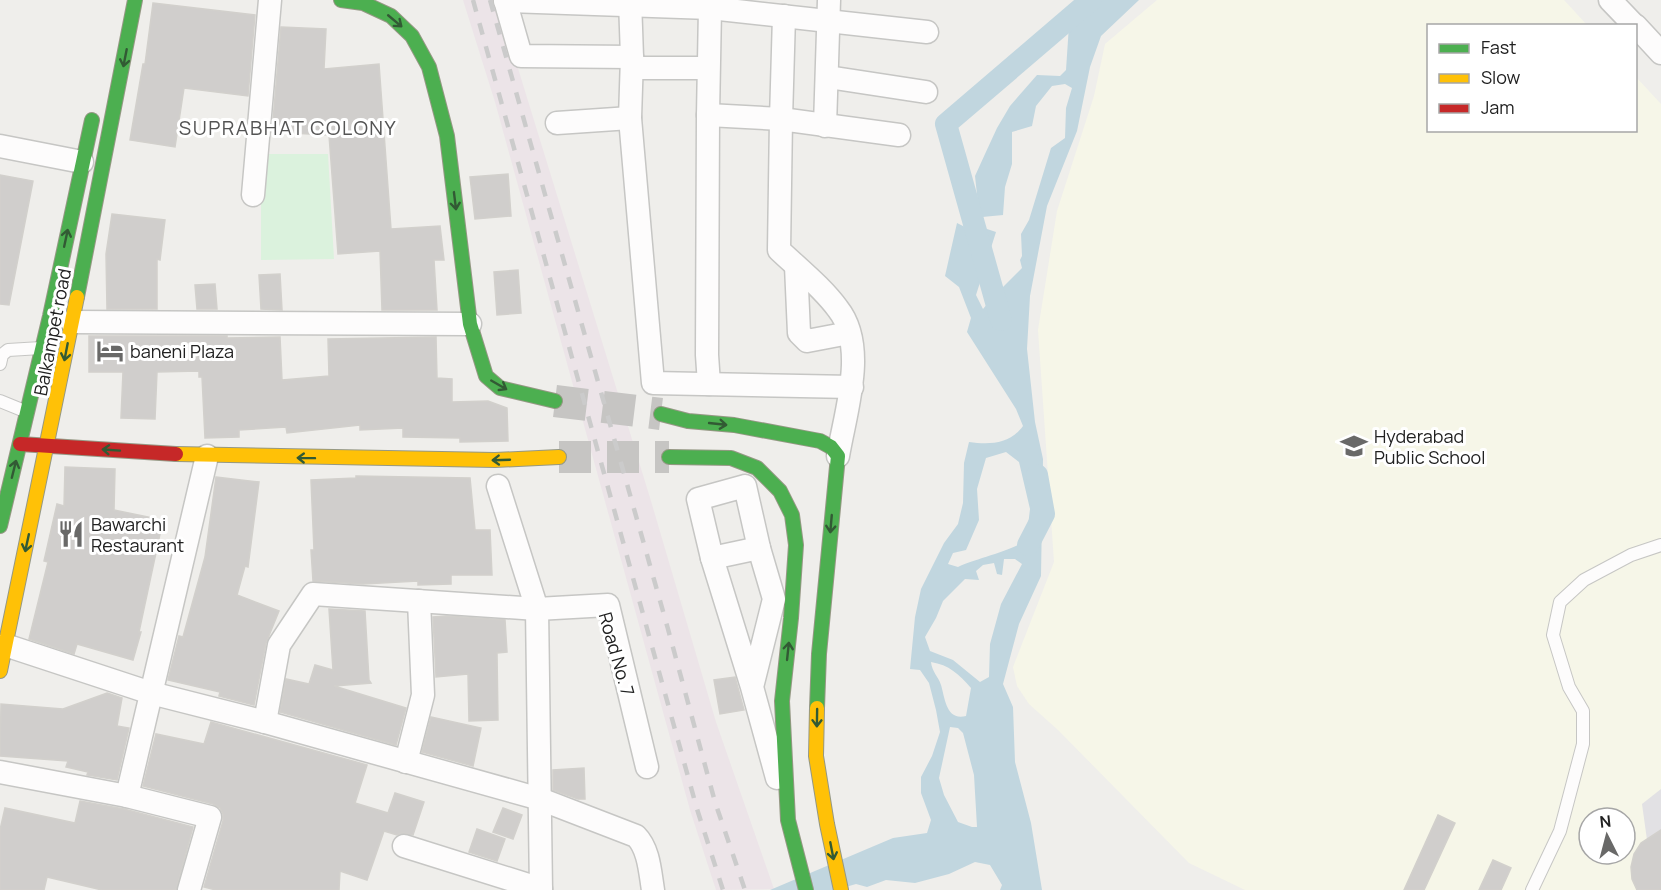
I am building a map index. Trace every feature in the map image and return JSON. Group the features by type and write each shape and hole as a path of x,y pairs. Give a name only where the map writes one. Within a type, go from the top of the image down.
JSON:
{"street":[{"name":"Balkampet road","path":"0,671 2,645 48,445 135,0"},
{"path":"253,195 270,0"},
{"path":"341,0 363,3 391,16 412,36 429,67 447,136 470,324 486,376 500,388 555,401"},
{"path":"1610,0 1633,24"},
{"path":"632,57 521,56 505,1 715,6 784,16 830,10 927,32"},
{"path":"630,3 632,57 630,118 653,383 852,387"},
{"path":"709,384 707,355 708,68 715,6"},
{"path":"825,126 830,10"},
{"path":"784,16 779,250 840,310 854,344 852,387 838,456 819,654 816,756 839,884"},
{"path":"1637,28 1661,53"},
{"path":"632,57 634,68 708,68"},
{"path":"828,77 926,92"},
{"name":"Balkampet road","path":"0,526 43,348 96,105"},
{"path":"708,115 781,119 898,135"},
{"path":"558,123 630,118"},
{"path":"0,146 82,162"},
{"path":"796,266 799,333 807,341 849,333"},
{"path":"72,322 470,324"},
{"path":"661,414 820,441 831,447 838,456"},
{"path":"20,444 207,456 495,460 559,457"},
{"path":"127,796 207,456"},
{"path":"669,457 731,458 757,468 780,491 792,515 796,545 782,701 789,827"},
{"path":"404,846 541,890 537,609 498,486"},
{"path":"752,687 774,599 759,548 745,486 698,499 712,558 752,687 805,887"},
{"path":"712,558 759,548"},
{"path":"265,722 279,645 313,594 537,609"},
{"path":"406,762 423,694 419,601"},
{"name":"Road No. 7","path":"537,609 608,605 647,767"},
{"path":"2,645 151,693 265,722 540,800 636,836 645,850 653,890"},
{"path":"0,772 127,796 210,817 189,890"}],"lane":[{"path":"0,364 2,355 8,350 43,348"},
{"path":"0,401 28,413"},
{"path":"1532,890 1560,831 1583,744 1583,711 1569,687 1553,635 1560,602 1584,580 1631,555 1661,545"}],"shaded area":[{"path":"463,0 497,0 651,501 716,722 774,889 716,890 690,810 495,102"},
{"name":"Hyderabad Public School","path":"1157,0 1564,0 1586,24 1427,24 1427,132 1637,132 1637,78 1661,104 1661,890 1245,890 1189,863 1058,730 1029,704 1017,686 1013,667 1054,562 1038,330 1057,211 1094,96 1105,44"},
{"path":"1661,789 1661,833 1647,840 1642,804"}],"green space":[{"path":"261,154 328,154 334,259 261,260"}],"water":[{"path":"1101,0 1139,0 1101,36 1090,67 1077,131 1047,206 1030,296 1027,349 1035,422 1043,459 1041,576 1019,624 1003,684 1013,707 1015,762 1031,823 1042,890 1000,890 1002,885 990,865 975,862 949,874 915,883 886,880 867,887 856,884 835,890 770,890 893,838 927,833 931,820 921,793 921,777 932,756 940,732 929,683 920,670 910,669 915,617 921,589 944,543 958,524 963,503 964,463 969,442 984,443 1006,440 1023,426 1016,409 967,332 971,318 959,287 945,276 957,223 965,227 971,220 965,208 978,204 975,176 997,128 1010,106 1037,75 1060,76 1066,70 1069,25","holes":["1065,84 1072,88 1066,108 1065,138 1051,148 1029,220 1021,234 1022,268 1002,288 990,294 988,303 983,309 976,295 996,232 984,228 982,217 1003,215 1005,187 1012,164 1012,132 1032,126 1036,106 1052,86","1006,452 1019,462 1030,509 1028,526 1032,529 1028,538 1007,550 958,567 948,564 953,553 966,550 979,520 977,489 986,458","1004,559 1015,559 1022,564 1001,604 990,644 989,677 980,682 953,660 930,651 925,637 943,601 965,579 979,580 976,571 983,565 994,563 997,574 1002,575","931,662 948,668 958,674 971,688 966,716 959,717 950,712","950,727 958,728 963,733 974,775 977,827 958,822 944,795 939,778"]}],"building":[{"path":"153,3 255,15 248,96 184,88 175,147 130,140 143,64 145,64"},
{"path":"281,27 326,29 324,69 379,64 391,229 440,226 444,260 434,260 437,310 382,310 380,251 338,254 329,135 272,132"},
{"path":"508,174 511,216 475,219 470,177"},
{"path":"0,175 33,181 9,305 0,304"},
{"path":"112,214 165,220 160,260 157,259 157,309 107,309 106,254"},
{"path":"518,270 521,313 497,315 494,272"},
{"path":"280,274 282,310 261,309 259,275"},
{"path":"215,284 217,309 197,309 195,285"},
{"path":"89,336 280,337 282,380 329,376 328,339 436,337 437,378 452,379 452,402 488,401 507,408 508,441 460,442 460,438 403,437 403,428 360,430 360,425 287,433 286,427 239,430 239,437 205,438 202,377 199,377 199,371 157,372 155,419 121,418 123,372 89,372"},
{"path":"65,467 115,469 114,510 163,520 139,632 141,632 133,660 77,644 74,654 29,639 48,562 44,561 57,504 64,506"},
{"path":"356,476 470,478 475,530 490,530 492,575 451,575 451,584 418,585 418,581 363,584 313,581 311,480 356,478"},
{"path":"216,477 259,482 248,567 245,566 237,595 279,611 266,643 254,705 219,696 220,692 168,680 179,636 183,637 205,557"},
{"path":"329,609 365,611 371,683 334,686 406,708 396,745 280,712 286,679 309,684 315,665 333,670"},
{"path":"433,617 505,620 507,652 497,653 498,720 469,721 468,674 436,677"},
{"path":"735,677 744,710 720,714 714,680"},
{"path":"107,693 122,698 117,726 129,728 117,780 87,775 88,772 66,767 68,761 0,756 1,704 63,709"},
{"path":"431,717 481,728 473,766 422,752"},
{"path":"211,722 367,765 355,803 388,813 395,793 424,802 413,835 402,833 397,835 384,831 367,880 340,871 339,890 216,890 204,887 223,821 220,808 213,804 143,786 156,734 204,744"},
{"path":"584,768 585,799 578,799 553,790 553,770"},
{"path":"80,801 124,809 193,827 176,890 102,890 47,877 44,890 0,890 0,830 5,808 75,823"},
{"path":"503,808 522,815 513,839 493,832"},
{"path":"1438,815 1455,823 1424,890 1404,890"},
{"path":"477,829 505,839 497,861 469,852"},
{"path":"1661,830 1661,890 1637,890 1632,879 1631,866 1637,866 1637,849 1641,843"},
{"path":"1493,860 1511,868 1501,890 1479,890"}],"waterway":[{"path":"1001,320 946,124 1091,0"},
{"path":"1028,545 1044,514 1037,475"}],"tunnel":[{"path":"555,401 661,414"},
{"path":"559,457 669,457"}],"railway":[{"path":"473,0 697,809 723,890"},
{"path":"490,0 715,802 745,890"}],"traffic: fast":[{"path":"77,297 135,0"},
{"path":"341,0 363,3 391,16 412,36 429,67 447,136 470,324 486,376 500,388 555,401"},
{"path":"0,526 50,316 92,120"},
{"path":"661,414 688,421 734,425 820,441 831,447 838,456 819,654 817,708"},
{"path":"669,457 731,458 757,468 780,491 792,515 796,545 782,701 788,820 806,890"}],"traffic: slow":[{"path":"0,671 77,297"},
{"path":"176,454 495,460 559,457"},
{"path":"817,708 816,756 841,890"}],"traffic: jam":[{"path":"20,444 176,454"}],"place":[{"name":"baneni Plaza","path":"110,351"},
{"name":"Hyderabad Public School","path":"1354,446"},
{"name":"Bawarchi Restaurant","path":"71,534"}],"district":[{"name":"SUPRABHAT COLONY","path":"288,127"}]}
